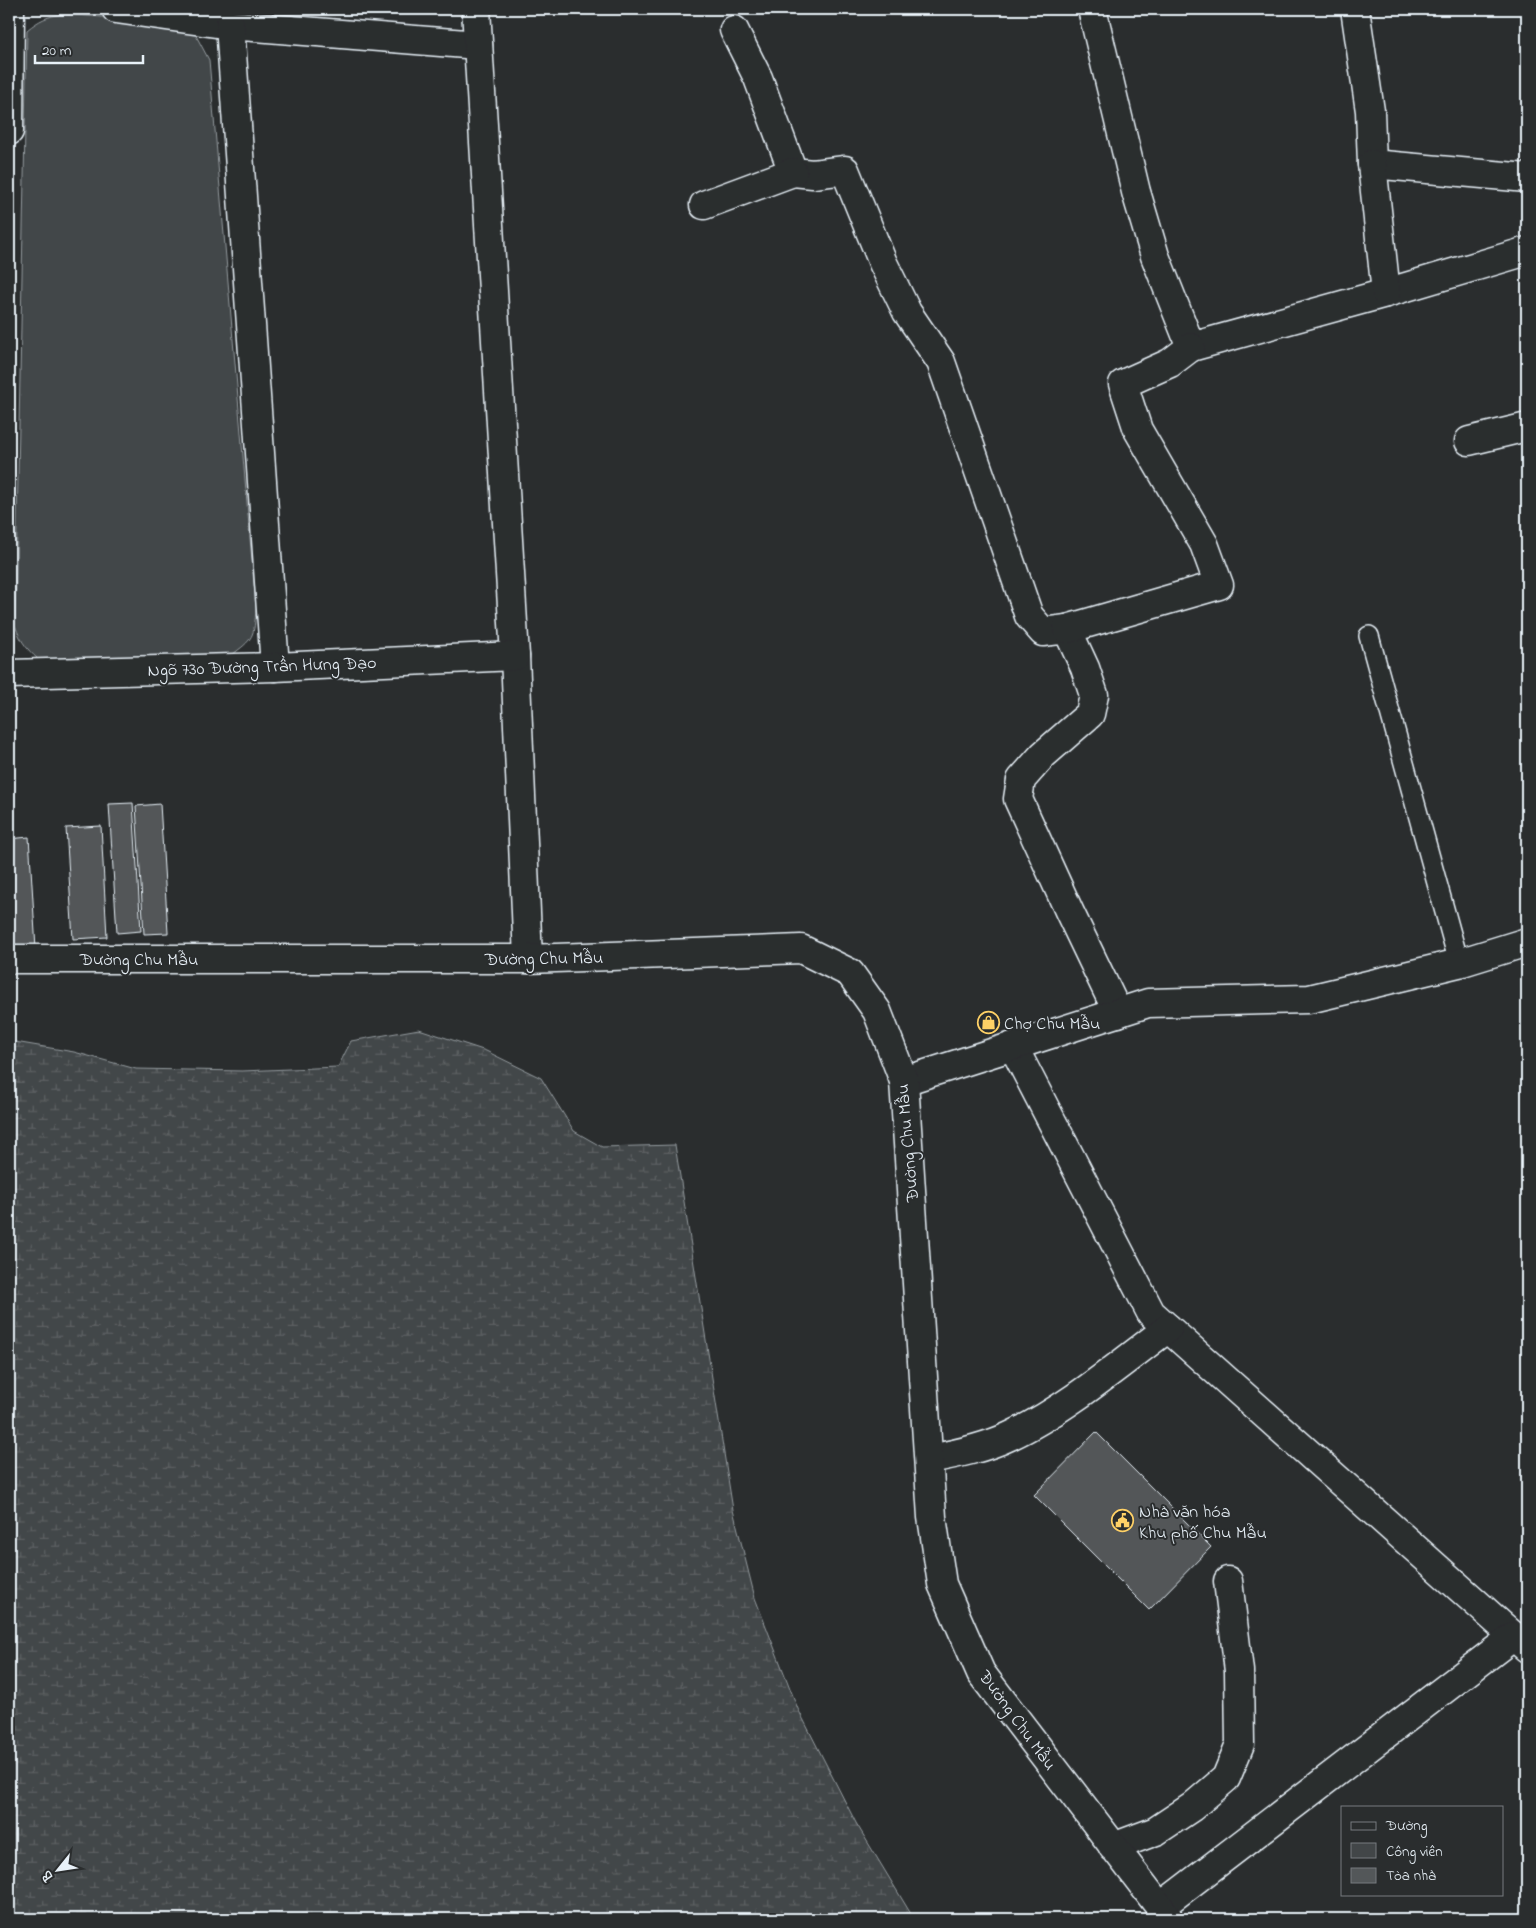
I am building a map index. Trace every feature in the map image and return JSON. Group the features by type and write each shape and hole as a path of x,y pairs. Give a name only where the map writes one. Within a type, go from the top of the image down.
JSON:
{"street":[{"path":"9,131 10,9"},
{"path":"116,9 230,25 478,45"},
{"path":"476,9 515,656 528,959"},
{"path":"1092,9 1139,202 1155,256 1191,346"},
{"path":"1355,9 1370,111 1372,164 1386,294"},
{"path":"230,25 275,667"},
{"path":"734,30 758,78 793,172"},
{"path":"1372,164 1527,178"},
{"path":"704,206 793,172 813,174 845,170 883,263 907,312 941,362 1029,616 1043,632 1067,629 1219,585 1204,544 1138,430 1122,384 1170,363 1191,346 1386,294 1527,251"},
{"path":"1469,441 1527,427"},
{"path":"1067,629 1085,668 1094,695 1090,714 1043,755 1022,780 1018,798 1066,905 1118,1012"},
{"name":"Ngõ 730 Đường Trần Hưng Đạo","path":"9,674 275,667 515,656"},
{"path":"904,1081 1148,1003 1309,999 1459,962 1527,942"},
{"name":"Đường Chu Mẫu","path":"9,959 528,959 800,949 850,973 877,1011 904,1081 932,1517 942,1584 982,1673 1164,1913"},
{"path":"1013,1046 1151,1313 1521,1642 1164,1913"},
{"path":"929,1459 960,1453 1009,1436 1055,1410 1085,1390 1168,1328"},
{"path":"1113,1847 1156,1831 1185,1812 1226,1778 1240,1744 1239,1671 1228,1581"}],"lane":[{"path":"1369,636 1459,962"}],"green space":[{"path":"63,14 179,23 192,28 209,60 256,608 251,636 244,645 230,656 44,664 26,647 15,625 27,30 44,19"},
{"path":"419,1029 486,1051 541,1078 574,1131 602,1147 675,1145 733,1510 755,1598 798,1709 856,1823 914,1919 9,1919 9,1041 74,1052 136,1069 242,1071 338,1067 351,1041"}],"building":[{"path":"133,803 141,931 117,933 109,804"},
{"path":"160,804 168,933 144,934 136,806"},
{"path":"101,826 107,937 73,939 66,828"},
{"path":"29,837 36,949 9,951 9,839"},
{"name":"Nhà văn hóa Khu phố Chu Mẫu","path":"1096,1432 1211,1547 1149,1610 1034,1495"}],"place":[{"name":"Chợ Chu Mẫu","path":"988,1023"},
{"name":"Nhà văn hóa Khu phố Chu Mẫu","path":"1123,1521"}]}
